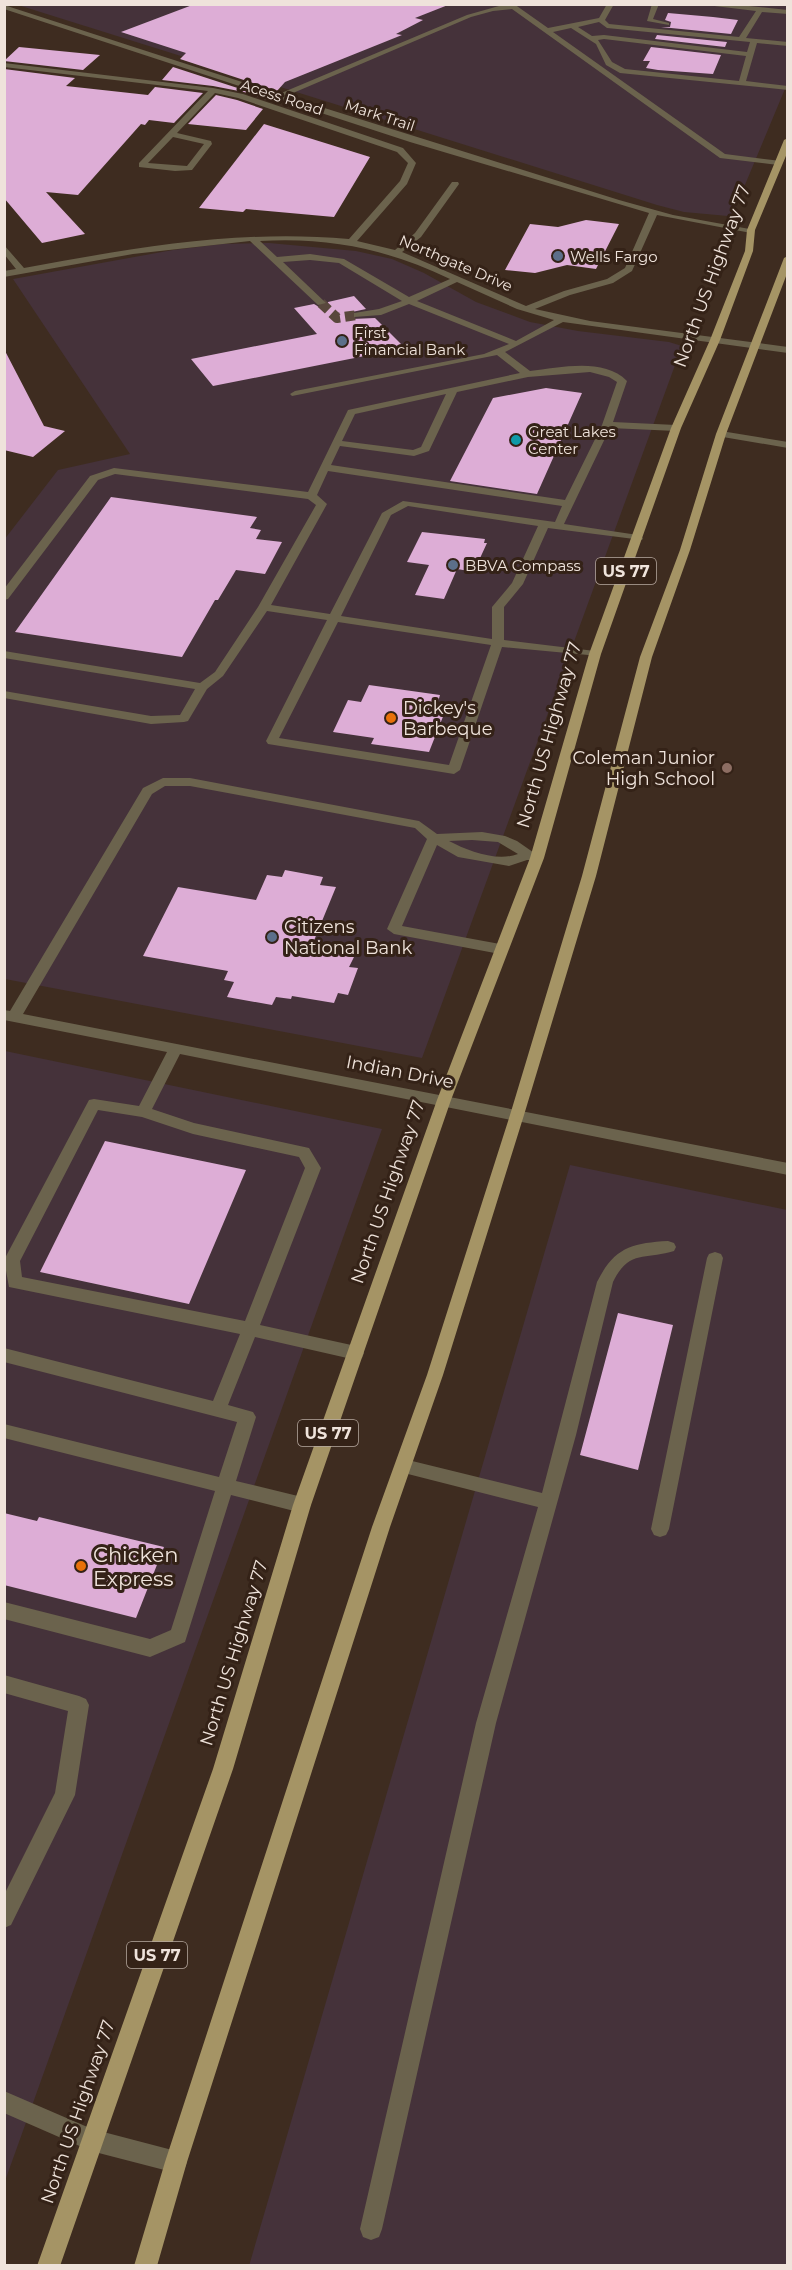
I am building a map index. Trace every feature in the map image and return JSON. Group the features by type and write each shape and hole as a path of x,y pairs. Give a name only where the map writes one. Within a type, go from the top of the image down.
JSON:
{"main road":[{"name":"North US Highway 77","path":"48,2265 223,1769 302,1505 444,1100 500,950 595,654 676,428 715,340 749,251 751,230 783,164 788,140"},
{"name":"US 77","path":"145,2265 176,2162 517,1115 589,876 646,657 685,550 721,434 788,258"}],"street":[{"path":"546,31 602,20 611,4"},
{"path":"656,4 649,21 743,36 754,41 788,44"},
{"path":"701,4 788,12"},
{"path":"280,96 469,16 511,6 723,156 783,164"},
{"name":"Mark Trail","path":"4,7 413,140 654,212 751,230"},
{"path":"743,36 760,10"},
{"path":"602,20 608,26 743,36"},
{"path":"572,26 599,43 609,63 623,72 788,88"},
{"path":"591,38 604,37 750,54"},
{"path":"742,84 754,41"},
{"name":"Acess Road","path":"4,65 213,90 240,96 400,150 412,163 404,182 351,242"},
{"name":"Acess Road","path":"171,134 207,141 208,144 189,168 175,169 142,165 164,141 213,90"},
{"path":"396,253 418,235 455,184"},
{"path":"526,309 567,293 610,281 629,269 654,212"},
{"name":"Northgate Drive","path":"4,274 180,245 252,238 285,237 351,242 396,253 526,309 562,319 788,350"},
{"path":"252,238 321,303"},
{"path":"4,247 21,271"},
{"path":"276,260 310,257 341,261 409,301 517,344"},
{"path":"357,315 381,312 458,278"},
{"path":"295,394 486,356 517,344 562,319"},
{"path":"498,351 528,374"},
{"path":"311,496 351,412 528,374 590,370 613,373 622,381 607,425 558,526"},
{"path":"336,443 414,453 425,449 453,390"},
{"path":"607,425 676,428"},
{"path":"721,434 788,445"},
{"path":"325,466 569,504"},
{"path":"4,597 94,478 114,471 311,496 322,504 264,607 219,674 202,687 184,718 151,720 4,694"},
{"path":"544,524 517,584 498,607 498,643 454,770 272,741 387,513 407,503 638,538"},
{"path":"264,607 498,643 595,654"},
{"path":"4,654 202,687"},
{"path":"9,1016 147,791 164,782 190,782 419,825 434,838 463,854 508,862 532,856"},
{"path":"434,838 473,835 509,841 532,856"},
{"path":"434,838 394,929 500,950"},
{"name":"Indian Drive","path":"9,1016 788,1169"},
{"path":"143,1112 175,1049"},
{"path":"219,1410 250,1329 313,1168 304,1152 193,1128 143,1112 94,1104 12,1261 15,1282 250,1329 356,1353"},
{"path":"371,2229 488,1716 548,1502 605,1282 610,1269 630,1252 668,1247"},
{"path":"660,1529 715,1258"},
{"path":"4,1355 247,1416 178,1636 150,1647 4,1610"},
{"path":"4,1431 302,1505"},
{"path":"404,1466 548,1502"},
{"path":"4,1684 79,1706 65,1795 4,1918"},
{"path":"4,2102 92,2140 176,2162"}],"shaded area":[{"path":"18,5 787,5 787,84 732,216 684,212"},
{"path":"269,243 356,251 392,259 424,273 476,302 530,322 578,331 669,342 682,346 422,1058 5,979 4,540 58,470 130,454 13,279 173,250 222,244"},
{"path":"5,1051 382,1129 5,2181"},
{"path":"570,1165 787,1210 787,2265 249,2266"}],"building":[{"path":"195,4 448,5 415,18 423,20 396,34 402,35 285,82 277,91 180,59 186,53 121,32"},
{"path":"668,13 738,20 731,34 661,27 670,27 671,22 665,20"},
{"path":"657,35 727,42 725,47 655,39"},
{"path":"19,47 100,55 83,70 4,61"},
{"path":"651,47 721,55 713,74 658,70 646,68 650,61 643,61"},
{"path":"173,67 271,99 270,101 244,92 213,86 162,80"},
{"path":"4,69 75,78 66,86 148,95 155,87 203,93 174,123 149,120 145,125 141,124 78,195 46,192 85,234 42,243 4,198"},
{"path":"216,95 263,109 246,130 188,124"},
{"path":"264,124 370,157 334,217 246,209 243,212 199,208"},
{"name":"Wells Fargo","path":"586,220 619,224 596,269 567,265 535,273 505,270 530,224 558,227"},
{"name":"First Financial Bank","path":"354,296 366,309 352,312 352,319 375,318 405,348 213,386 191,359 317,334 294,308 314,304 319,307 327,305 328,302"},
{"path":"4,349 44,426 65,431 33,457 4,450"},
{"name":"Great Lakes Center","path":"546,388 582,393 537,494 450,481 493,398"},
{"path":"111,497 257,517 250,528 261,530 256,539 282,542 265,574 236,570 218,600 215,600 182,657 15,632"},
{"name":"BBVA Compass","path":"422,532 485,539 484,543 487,543 475,569 471,568 469,571 457,569 444,599 415,595 429,565 407,562"},
{"name":"Dickey's Barbeque","path":"369,685 440,695 438,702 448,704 429,752 371,744 374,738 333,732 348,700 361,702"},
{"name":"Citizens National Bank","path":"285,870 323,877 320,885 336,887 313,943 321,944 318,951 354,957 349,967 358,968 348,995 338,993 334,1003 292,996 291,999 276,997 272,1005 227,997 234,982 224,980 228,971 143,956 178,887 256,900 267,875 282,877"},
{"path":"105,1141 246,1170 189,1304 40,1272"},
{"path":"618,1313 673,1325 638,1470 580,1455"},
{"name":"Chicken Express","path":"4,1513 37,1521 39,1517 164,1547 136,1618 4,1585"}],"tunnel":[{"path":"321,303 337,318 357,315"}],"place":[{"name":"Wells Fargo","path":"558,256"},
{"name":"First Financial Bank","path":"342,341"},
{"name":"Great Lakes Center","path":"516,440"},
{"name":"BBVA Compass","path":"453,565"},
{"name":"Dickey's Barbeque","path":"391,718"},
{"name":"Coleman Junior High School","path":"727,768"},
{"name":"Citizens National Bank","path":"272,937"},
{"name":"Chicken Express","path":"81,1566"}]}
